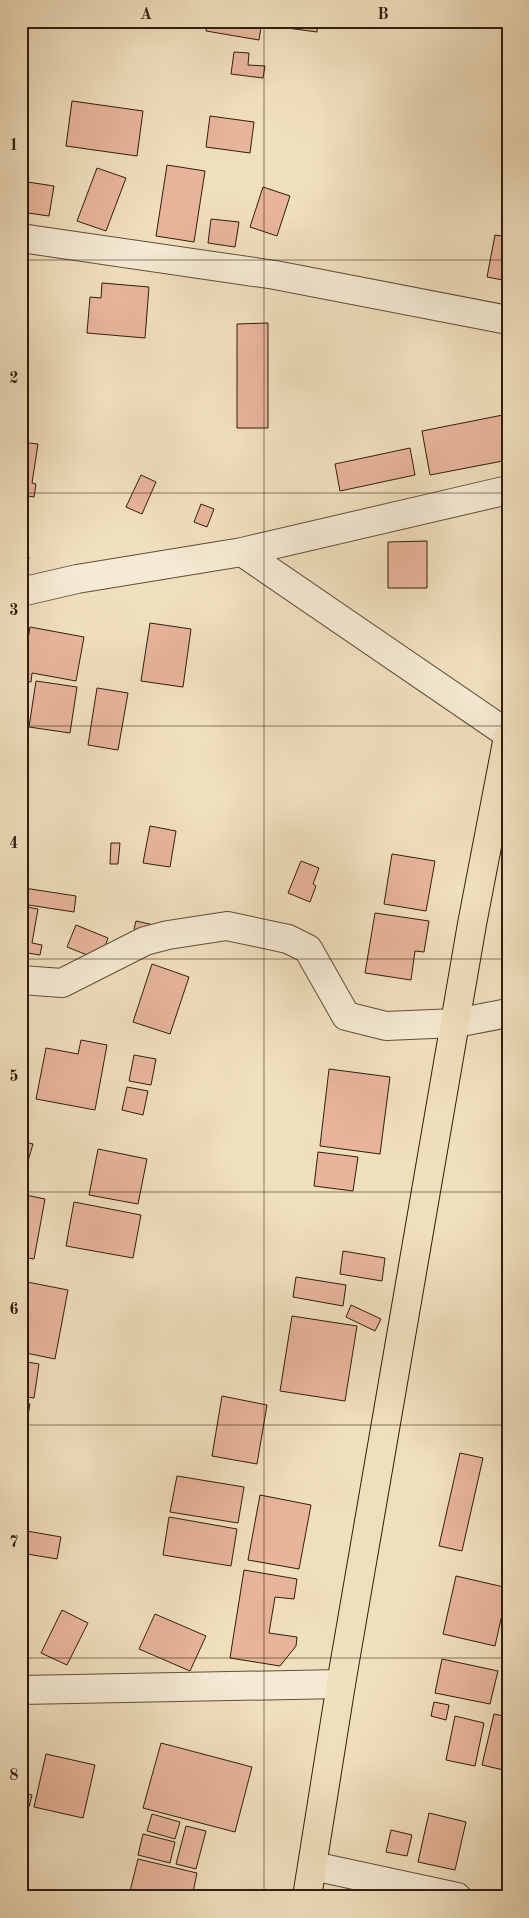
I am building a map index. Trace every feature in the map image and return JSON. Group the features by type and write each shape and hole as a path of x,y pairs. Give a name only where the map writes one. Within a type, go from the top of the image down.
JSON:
{"main road":[{"path":"307,1897 341,1684 472,924 508,735"}],"street":[{"path":"21,238 178,259 276,275 508,320"},
{"path":"21,592 77,579 242,552 508,490"},
{"path":"242,552 508,735"},
{"path":"21,980 62,983 145,941 168,935 227,926 288,939 308,949 346,1016 386,1026 456,1023 508,1013"},
{"path":"21,1690 341,1684"},
{"path":"313,1866 457,1897"}],"building":[{"path":"21,21 52,21 51,27"},
{"path":"208,21 262,21 259,40 206,31"},
{"path":"273,21 318,21 317,32 272,26"},
{"path":"234,52 249,53 248,65 265,66 263,78 231,74"},
{"path":"508,54 508,80 504,80"},
{"path":"72,101 143,111 137,156 66,146"},
{"path":"210,116 254,122 250,153 206,147"},
{"path":"167,165 205,171 194,242 156,236"},
{"path":"97,168 126,178 106,231 77,221"},
{"path":"21,181 54,186 49,216 21,212"},
{"path":"263,187 290,196 277,236 250,227"},
{"path":"211,219 239,222 235,247 208,243"},
{"path":"495,235 508,237 508,281 487,277"},
{"path":"102,283 149,287 145,338 87,333 90,297 101,298"},
{"path":"268,323 268,428 237,428 237,324"},
{"path":"508,414 508,460 430,475 422,431"},
{"path":"21,442 38,444 32,483 36,484 34,497 21,495"},
{"path":"410,448 415,475 340,491 335,464"},
{"path":"141,475 156,482 142,514 126,507"},
{"path":"201,504 214,509 207,527 194,522"},
{"path":"21,514 29,559 21,561"},
{"path":"427,541 427,588 388,588 388,542"},
{"path":"150,623 191,629 183,687 141,681"},
{"path":"30,627 84,637 76,681 32,673 31,682 21,680"},
{"path":"36,681 77,687 70,733 29,727"},
{"path":"97,688 128,693 118,750 88,745"},
{"path":"21,695 28,696 21,729"},
{"path":"150,826 176,831 170,867 143,863"},
{"path":"111,843 120,843 118,864 110,864"},
{"path":"392,854 435,861 426,911 384,904"},
{"path":"301,861 319,868 313,884 316,886 310,902 288,893"},
{"path":"24,888 76,896 74,912 22,904"},
{"path":"21,906 38,909 32,943 42,945 40,955 21,952"},
{"path":"375,913 429,921 424,952 415,951 411,980 365,973"},
{"path":"136,921 154,925 152,934 134,929"},
{"path":"76,925 108,938 100,960 67,947"},
{"path":"152,964 189,977 170,1034 133,1022"},
{"path":"81,1040 107,1045 95,1110 36,1099 46,1048 78,1054"},
{"path":"134,1055 156,1059 151,1085 129,1081"},
{"path":"329,1069 390,1077 380,1154 320,1146"},
{"path":"127,1087 148,1091 143,1115 122,1110"},
{"path":"21,1141 33,1144 21,1185"},
{"path":"98,1149 147,1159 138,1204 89,1195"},
{"path":"318,1152 358,1157 353,1191 314,1186"},
{"path":"21,1194 45,1199 34,1259 21,1257"},
{"path":"74,1202 141,1215 133,1258 66,1246"},
{"path":"343,1251 385,1258 382,1281 340,1274"},
{"path":"296,1277 346,1285 343,1306 293,1297"},
{"path":"22,1281 68,1290 55,1359 21,1352"},
{"path":"351,1305 381,1319 375,1331 346,1317"},
{"path":"292,1316 357,1326 345,1401 280,1391"},
{"path":"21,1361 39,1364 34,1398 21,1396"},
{"path":"222,1396 267,1405 257,1464 212,1456"},
{"path":"21,1403 30,1404 26,1426 21,1426"},
{"path":"460,1453 483,1458 462,1551 439,1546"},
{"path":"177,1476 244,1487 238,1523 170,1512"},
{"path":"260,1495 311,1505 299,1569 248,1560"},
{"path":"169,1517 237,1529 231,1566 163,1555"},
{"path":"21,1530 61,1537 57,1559 21,1553"},
{"path":"244,1570 297,1579 294,1599 275,1597 269,1633 297,1637 296,1646 280,1666 230,1658"},
{"path":"456,1576 508,1588 495,1646 443,1634"},
{"path":"62,1610 88,1623 67,1665 41,1653"},
{"path":"155,1614 206,1636 190,1671 139,1649"},
{"path":"442,1659 498,1671 490,1704 435,1693"},
{"path":"434,1702 449,1705 446,1720 431,1716"},
{"path":"494,1714 508,1717 508,1771 482,1765"},
{"path":"455,1716 484,1723 475,1766 446,1760"},
{"path":"161,1743 252,1767 235,1832 143,1808"},
{"path":"46,1754 95,1765 83,1818 34,1807"},
{"path":"21,1792 32,1795 29,1807 21,1806"},
{"path":"429,1813 466,1822 455,1870 418,1862"},
{"path":"152,1814 180,1822 175,1839 147,1831"},
{"path":"186,1826 206,1831 196,1869 176,1864"},
{"path":"391,1830 412,1835 407,1856 386,1852"},
{"path":"143,1834 175,1842 170,1863 138,1855"},
{"path":"138,1859 197,1873 192,1897 136,1897 129,1895"}]}
